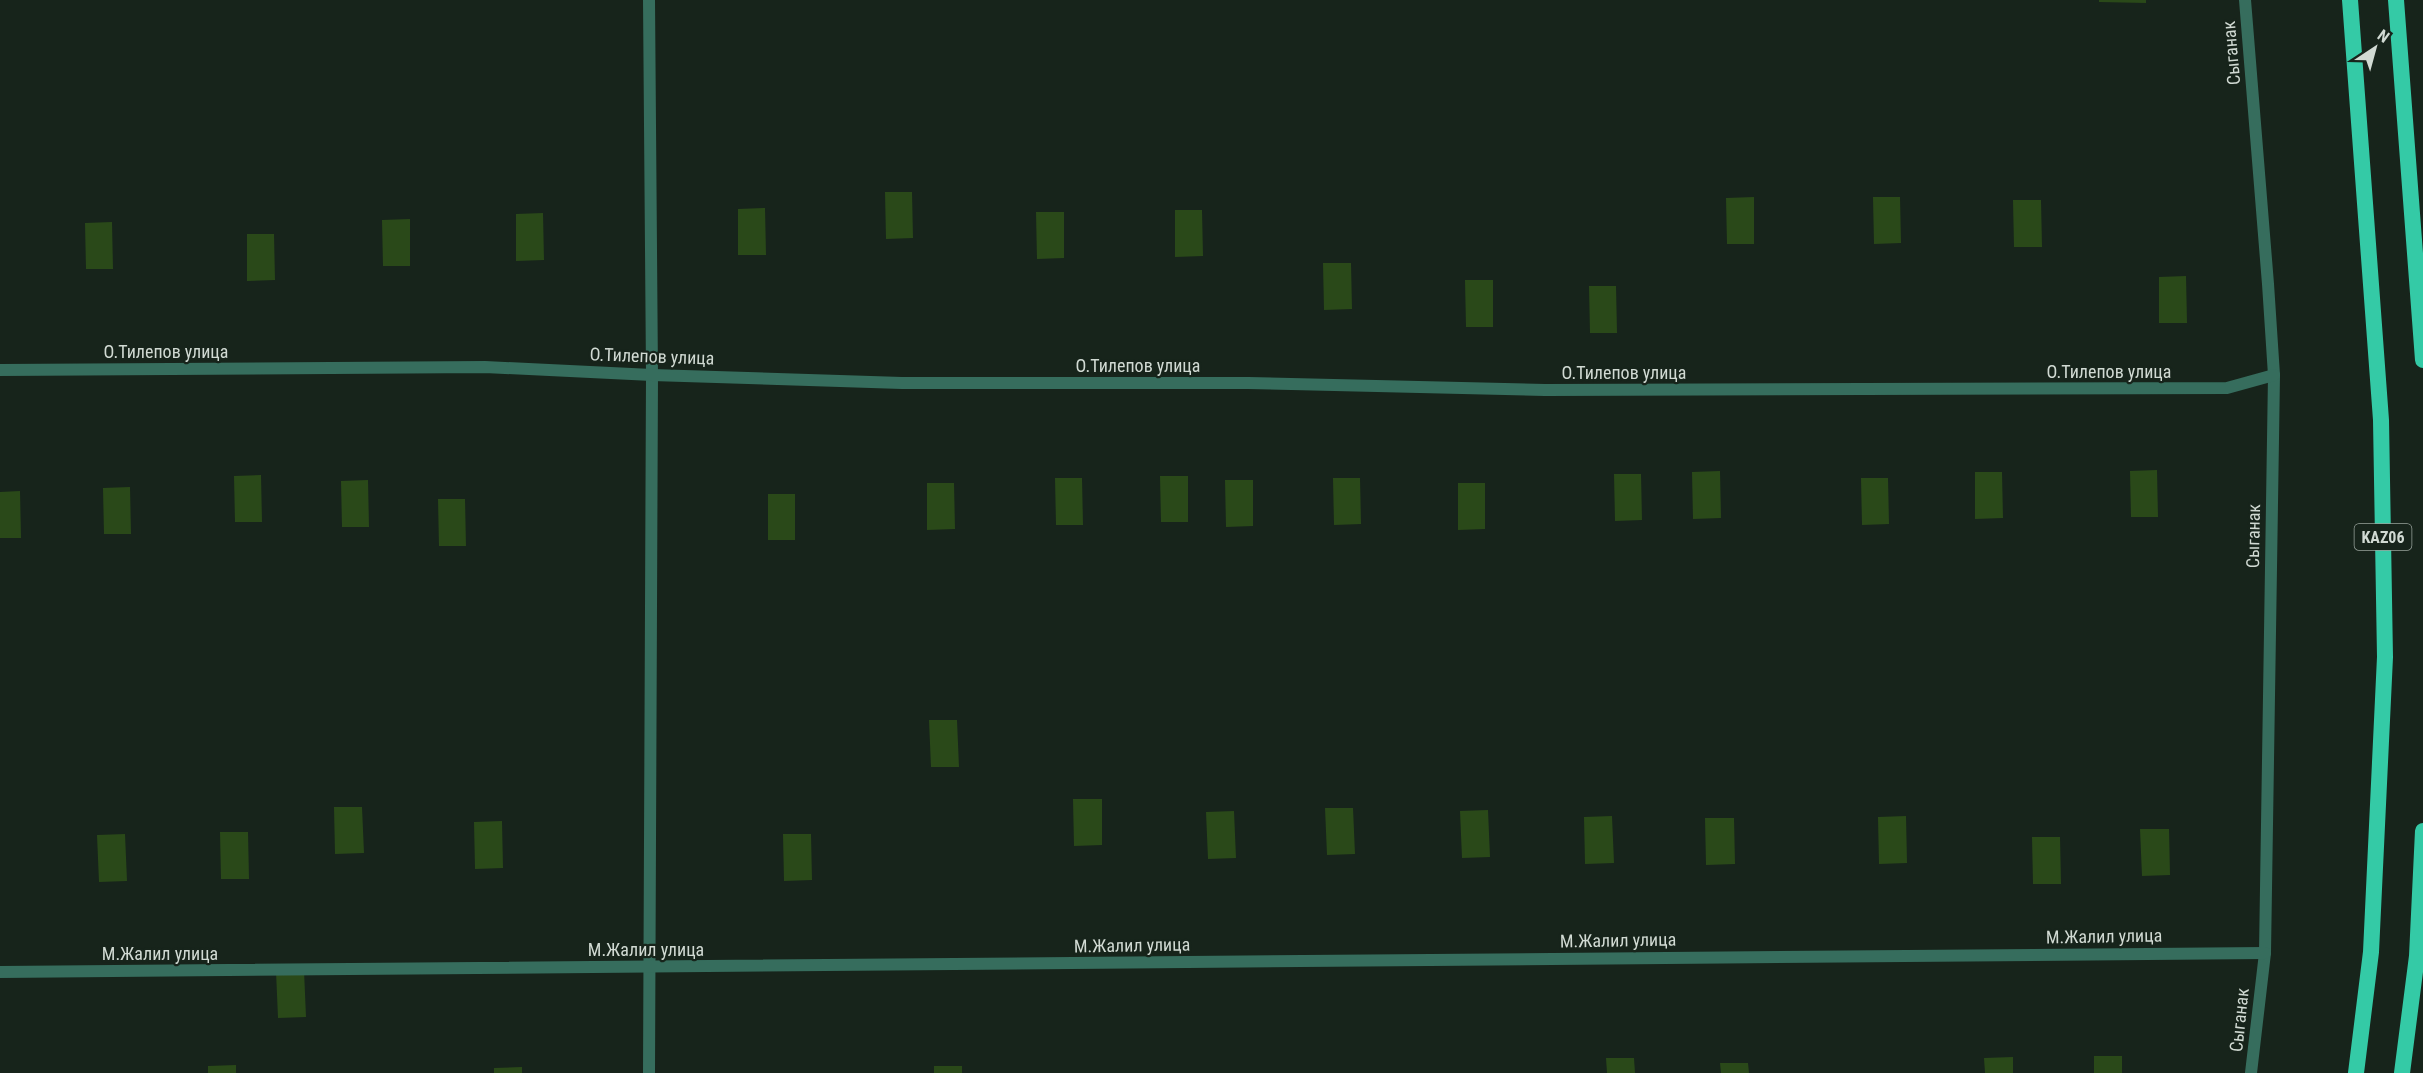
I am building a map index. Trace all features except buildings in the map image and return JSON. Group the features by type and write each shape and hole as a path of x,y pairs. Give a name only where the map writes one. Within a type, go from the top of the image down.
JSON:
{"highway":[{"name":"KАZ06","path":"2350,0 2381,420 2385,657 2371,952 2356,1073"},
{"path":"2396,0 2423,360"},
{"path":"2402,1073 2417,956 2423,831"}],"street":[{"path":"649,0 652,375 649,1073"},
{"name":"Сыганак","path":"2245,0 2274,375 2265,953 2251,1073"},
{"name":"О.Тилепов улица","path":"0,370 485,367 902,383 1248,383 1545,390 1782,391 2226,388 2274,375"},
{"name":"М.Жалил улица","path":"0,972 2265,953"}]}
